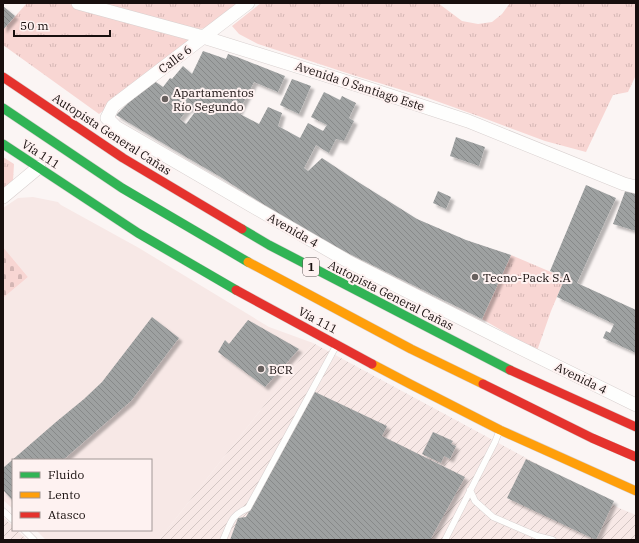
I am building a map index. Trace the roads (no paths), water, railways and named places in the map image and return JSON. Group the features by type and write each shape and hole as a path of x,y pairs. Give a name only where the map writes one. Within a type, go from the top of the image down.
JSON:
{"main road":[{"name":"Autopista General Cañas","path":"3,77 122,158 269,245 512,372 636,427"},
{"name":"1","path":"3,108 122,188 257,268 411,349 592,438 636,457"},
{"name":"Vía 111","path":"3,144 138,233 170,253 233,288 410,384 500,430 636,491"}],"street":[{"name":"Avenida 0 Santiago Este","path":"78,3 203,37 468,121 624,184 636,187"},
{"name":"Calle 6","path":"107,118 113,106 248,3"},
{"name":"Avenida 4","path":"107,118 116,127 349,262 636,405"},
{"path":"3,197 39,167"}],"lane":[{"path":"223,540 232,518 248,508 337,344"},
{"path":"445,540 500,430"},
{"path":"470,490 475,501 493,517 537,536 553,540"},
{"path":"3,511 12,519"},
{"path":"25,531 34,540"}],"place":[{"name":"Apartamentos Río Segundo","path":"165,99"},
{"name":"Tecno-Pack S.A","path":"475,277"},
{"name":"BCR","path":"261,369"}]}
